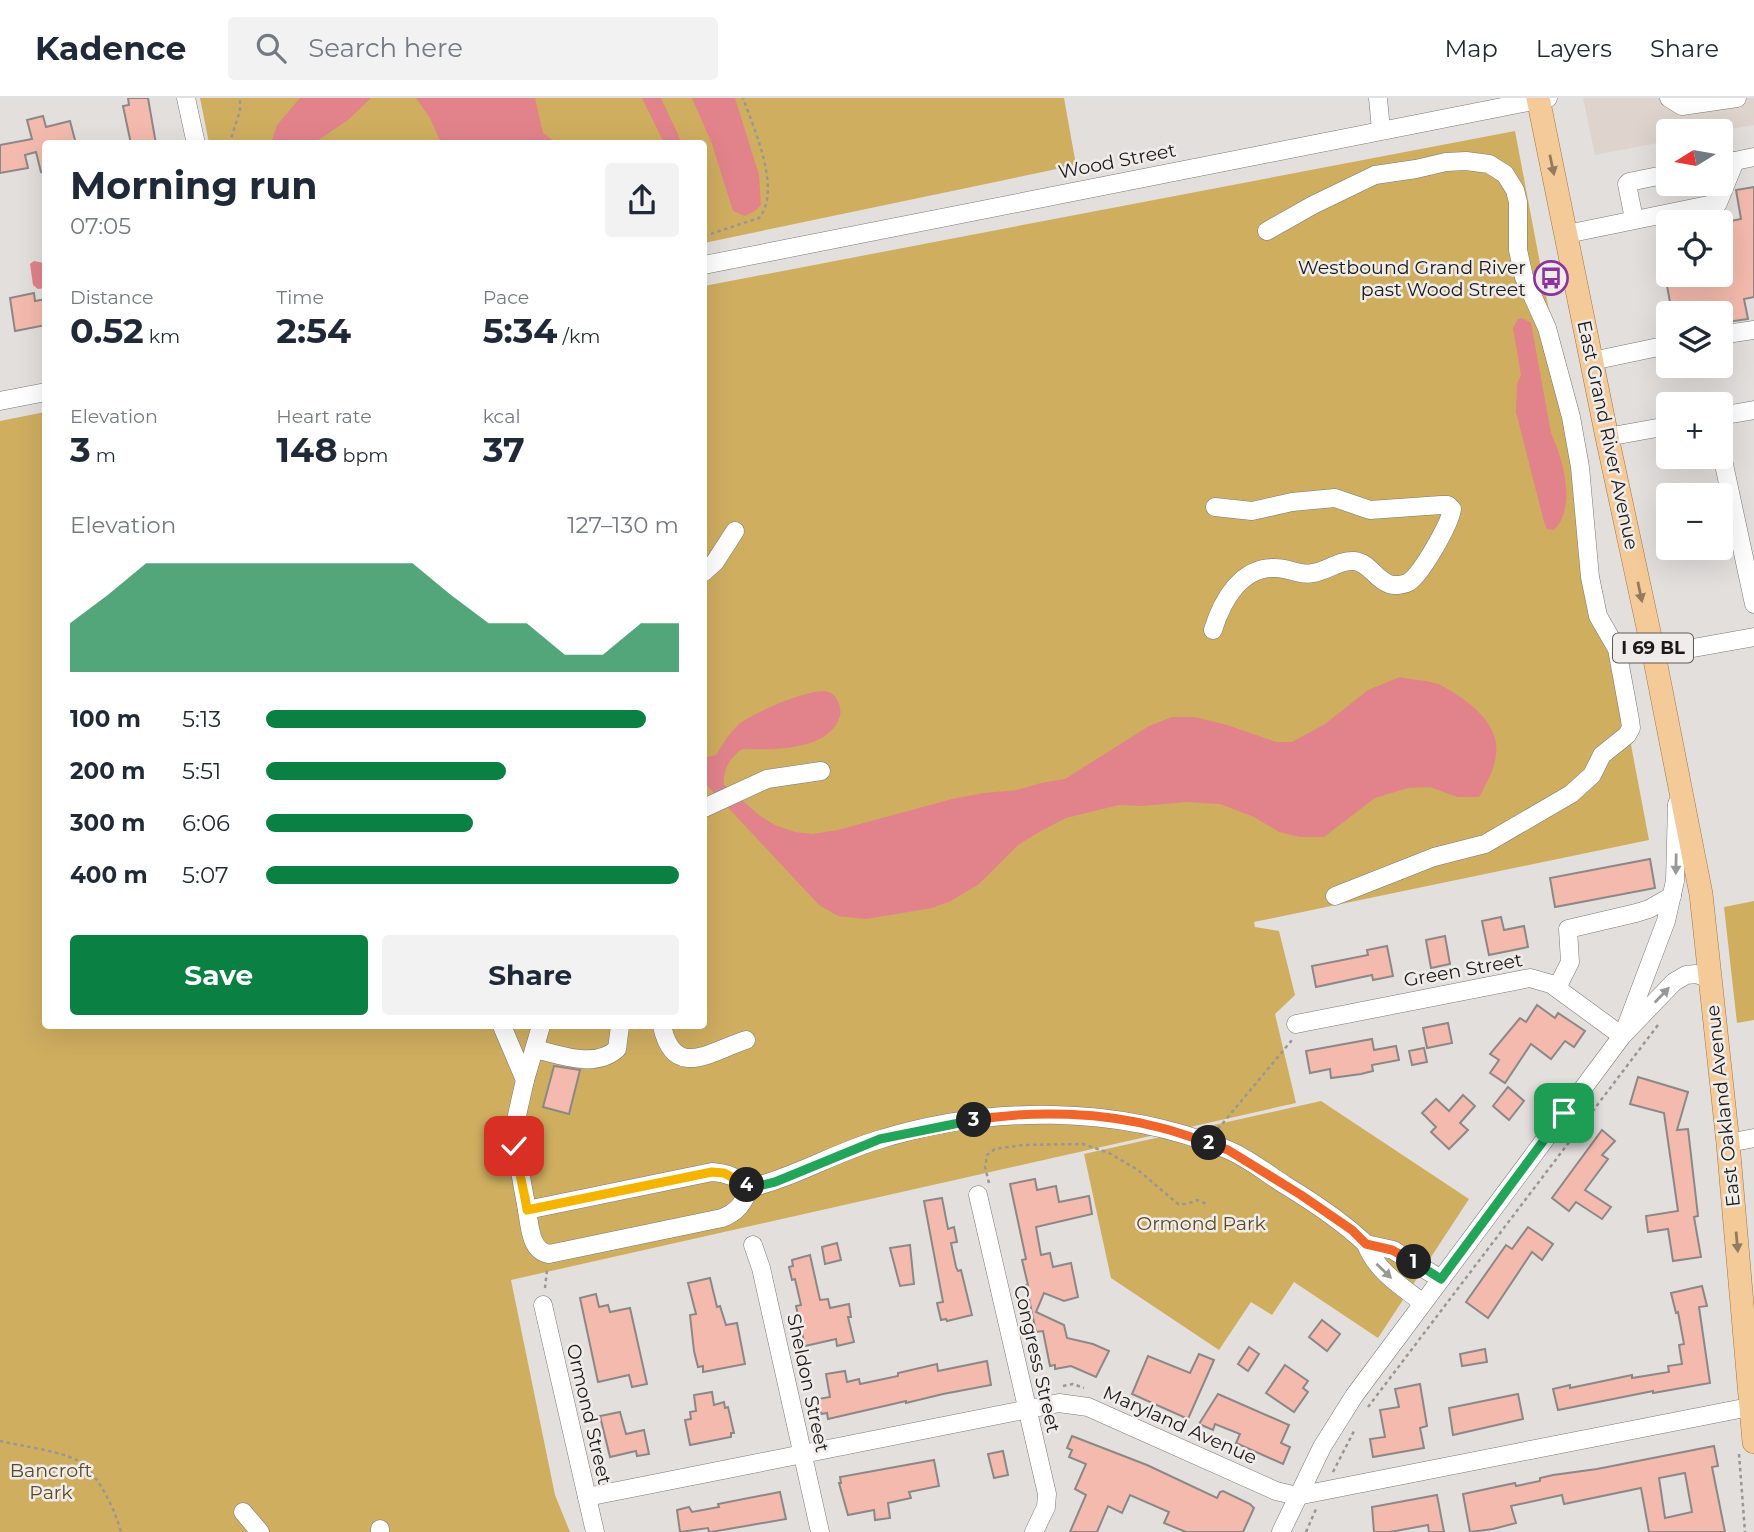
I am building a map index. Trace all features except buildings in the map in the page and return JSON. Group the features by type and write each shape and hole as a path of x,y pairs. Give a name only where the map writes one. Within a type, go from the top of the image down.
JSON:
{"main road":[{"name":"East Grand River Avenue","path":"1542,99 1607,437 1677,772"},
{"name":"East Oakland Avenue","path":"1677,772 1700,894 1728,1143 1752,1406 1746,1447"}],"street":[{"path":"186,98 195,140"},
{"path":"1378,98 1381,130"},
{"path":"1669,98 1682,106 1737,98"},
{"name":"Wood Street","path":"707,264 1542,99"},
{"path":"1733,161 1754,157"},
{"path":"1267,231 1375,175 1456,161 1489,164 1505,174 1517,197 1518,250 1524,276 1546,328 1571,417 1580,467 1590,577 1598,616 1617,649 1631,728 1627,735 1602,755 1592,775 1571,794 1485,844 1434,857 1335,896"},
{"path":"1634,219 1627,184 1656,176"},
{"path":"1567,234 1718,203 1720,196"},
{"path":"1733,333 1754,330"},
{"path":"1592,361 1656,348"},
{"path":"0,401 42,393"},
{"path":"1733,414 1754,410"},
{"path":"1607,437 1656,428"},
{"path":"1725,469 1754,604"},
{"path":"1213,630 1233,587 1254,573 1268,568 1314,573 1339,563 1355,561 1364,564 1389,584 1406,583 1419,571 1451,518 1452,509 1448,505 1441,505 1370,510 1335,498 1292,502 1252,511 1215,508"},
{"path":"707,569 715,562 735,531"},
{"path":"1654,656 1754,636"},
{"path":"708,806 767,779 821,771"},
{"path":"1622,1036 1667,921 1675,881 1677,772"},
{"path":"1557,988 1570,962 1566,935 1568,929 1649,909 1672,896"},
{"path":"1281,1532 1322,1447 1354,1396 1622,1036 1674,982 1686,975 1696,974 1711,979"},
{"name":"Green Street","path":"1300,1031 1521,978 1541,980 1557,988 1622,1036"},
{"path":"503,1029 525,1080"},
{"path":"540,1029 513,1133 536,1248 542,1253 549,1254 722,1218 733,1213 742,1204 750,1188 775,1182 880,1139 988,1118 1048,1114 1109,1118 1162,1128 1228,1150 1352,1230 1366,1244 1370,1256 1381,1270 1423,1303"},
{"path":"535,1049 580,1059 603,1059 617,1049 620,1029"},
{"path":"663,1029 668,1046 679,1057 693,1058 711,1054 746,1040"},
{"path":"1728,1143 1754,1138"},
{"path":"527,1210 712,1172 739,1179 750,1188"},
{"name":"Congress Street","path":"984,1192 1027,1410 1047,1494 1046,1507 1034,1532"},
{"path":"1366,1244 1392,1250 1441,1279"},
{"name":"Sheldon Street","path":"753,1245 761,1268 820,1532"},
{"name":"Ormond Street","path":"544,1304 595,1532"},
{"name":"Maryland Avenue","path":"587,1497 1059,1403 1088,1407 1276,1490 1297,1496"},
{"path":"1297,1496 1752,1406"},
{"path":"243,1513 260,1532"}],"path":[{"path":"230,140 240,111 240,98"},
{"path":"707,235 759,218 768,201 768,181 743,98"},
{"path":"1368,1407 1659,1024"},
{"path":"1207,1143 1300,1031"},
{"path":"984,1192 987,1155 995,1149 1022,1144 1083,1144 1109,1153 1138,1170 1178,1204 1187,1205 1197,1200 1207,1204"},
{"path":"544,1304 549,1254"},
{"path":"1306,1532 1354,1430"},
{"path":"0,1441 70,1457 84,1464 111,1506 121,1532"},
{"path":"1745,1532 1746,1447"}],"shaded area":[{"path":"300,98 371,98 348,120 318,140 272,140 277,125"},
{"path":"416,98 535,98 543,133 553,140 440,140 430,118"},
{"path":"642,98 661,98 681,140 663,140"},
{"path":"692,98 735,98 759,175 761,205 755,211 745,216 733,211 712,144"},
{"path":"1583,98 1754,98 1754,125 1733,129 1733,119 1656,119 1656,143 1595,155"},
{"path":"34,261 42,263 42,288 33,285 30,264"},
{"path":"1522,318 1531,323 1551,433 1566,483 1565,509 1554,530 1547,529 1544,522 1516,412 1517,384 1521,375 1513,328 1518,319"},
{"path":"1400,677 1434,683 1471,705 1490,727 1496,748 1492,771 1479,797 1457,797 1430,787 1408,788 1375,798 1324,837 1300,837 1279,832 1254,817 1220,804 1186,802 1119,805 1066,818 1041,831 1018,845 979,884 951,901 932,908 866,919 838,916 819,905 707,785 707,757 716,755 738,725 799,696 823,691 836,697 840,713 834,728 825,736 799,746 742,749 728,765 724,779 724,785 759,815 775,825 795,832 812,834 838,830 952,799 1017,790 1065,779 1149,726 1172,717 1195,717 1276,742 1292,742 1325,724 1368,690"}],"green space":[{"path":"200,98 1064,98 1076,165 707,242 707,140 208,140"},
{"name":"Bancroft Park","path":"1515,131 1649,840 1254,922 1255,927 1279,931 1295,995 1275,1014 1296,1103 511,1280 555,1495 570,1532 0,1532 0,421 42,413 42,1029 707,1029 707,285"},
{"path":"1754,901 1754,1020 1737,1023 1724,907"},
{"name":"Ormond Park","path":"1321,1101 1469,1199 1378,1338 1294,1282 1272,1315 1251,1302 1219,1350 1111,1278 1084,1154"}],"place":[{"name":"Westbound Grand River past Wood Street","path":"1551,278"}],"route":[{"path":"514,1146 527,1210 712,1172 739,1179 750,1188 775,1182 880,1139 931,1127 988,1118 1048,1114 1109,1118 1162,1128 1228,1150 1301,1195 1352,1230 1366,1244 1392,1250 1441,1279 1564,1113"}]}
